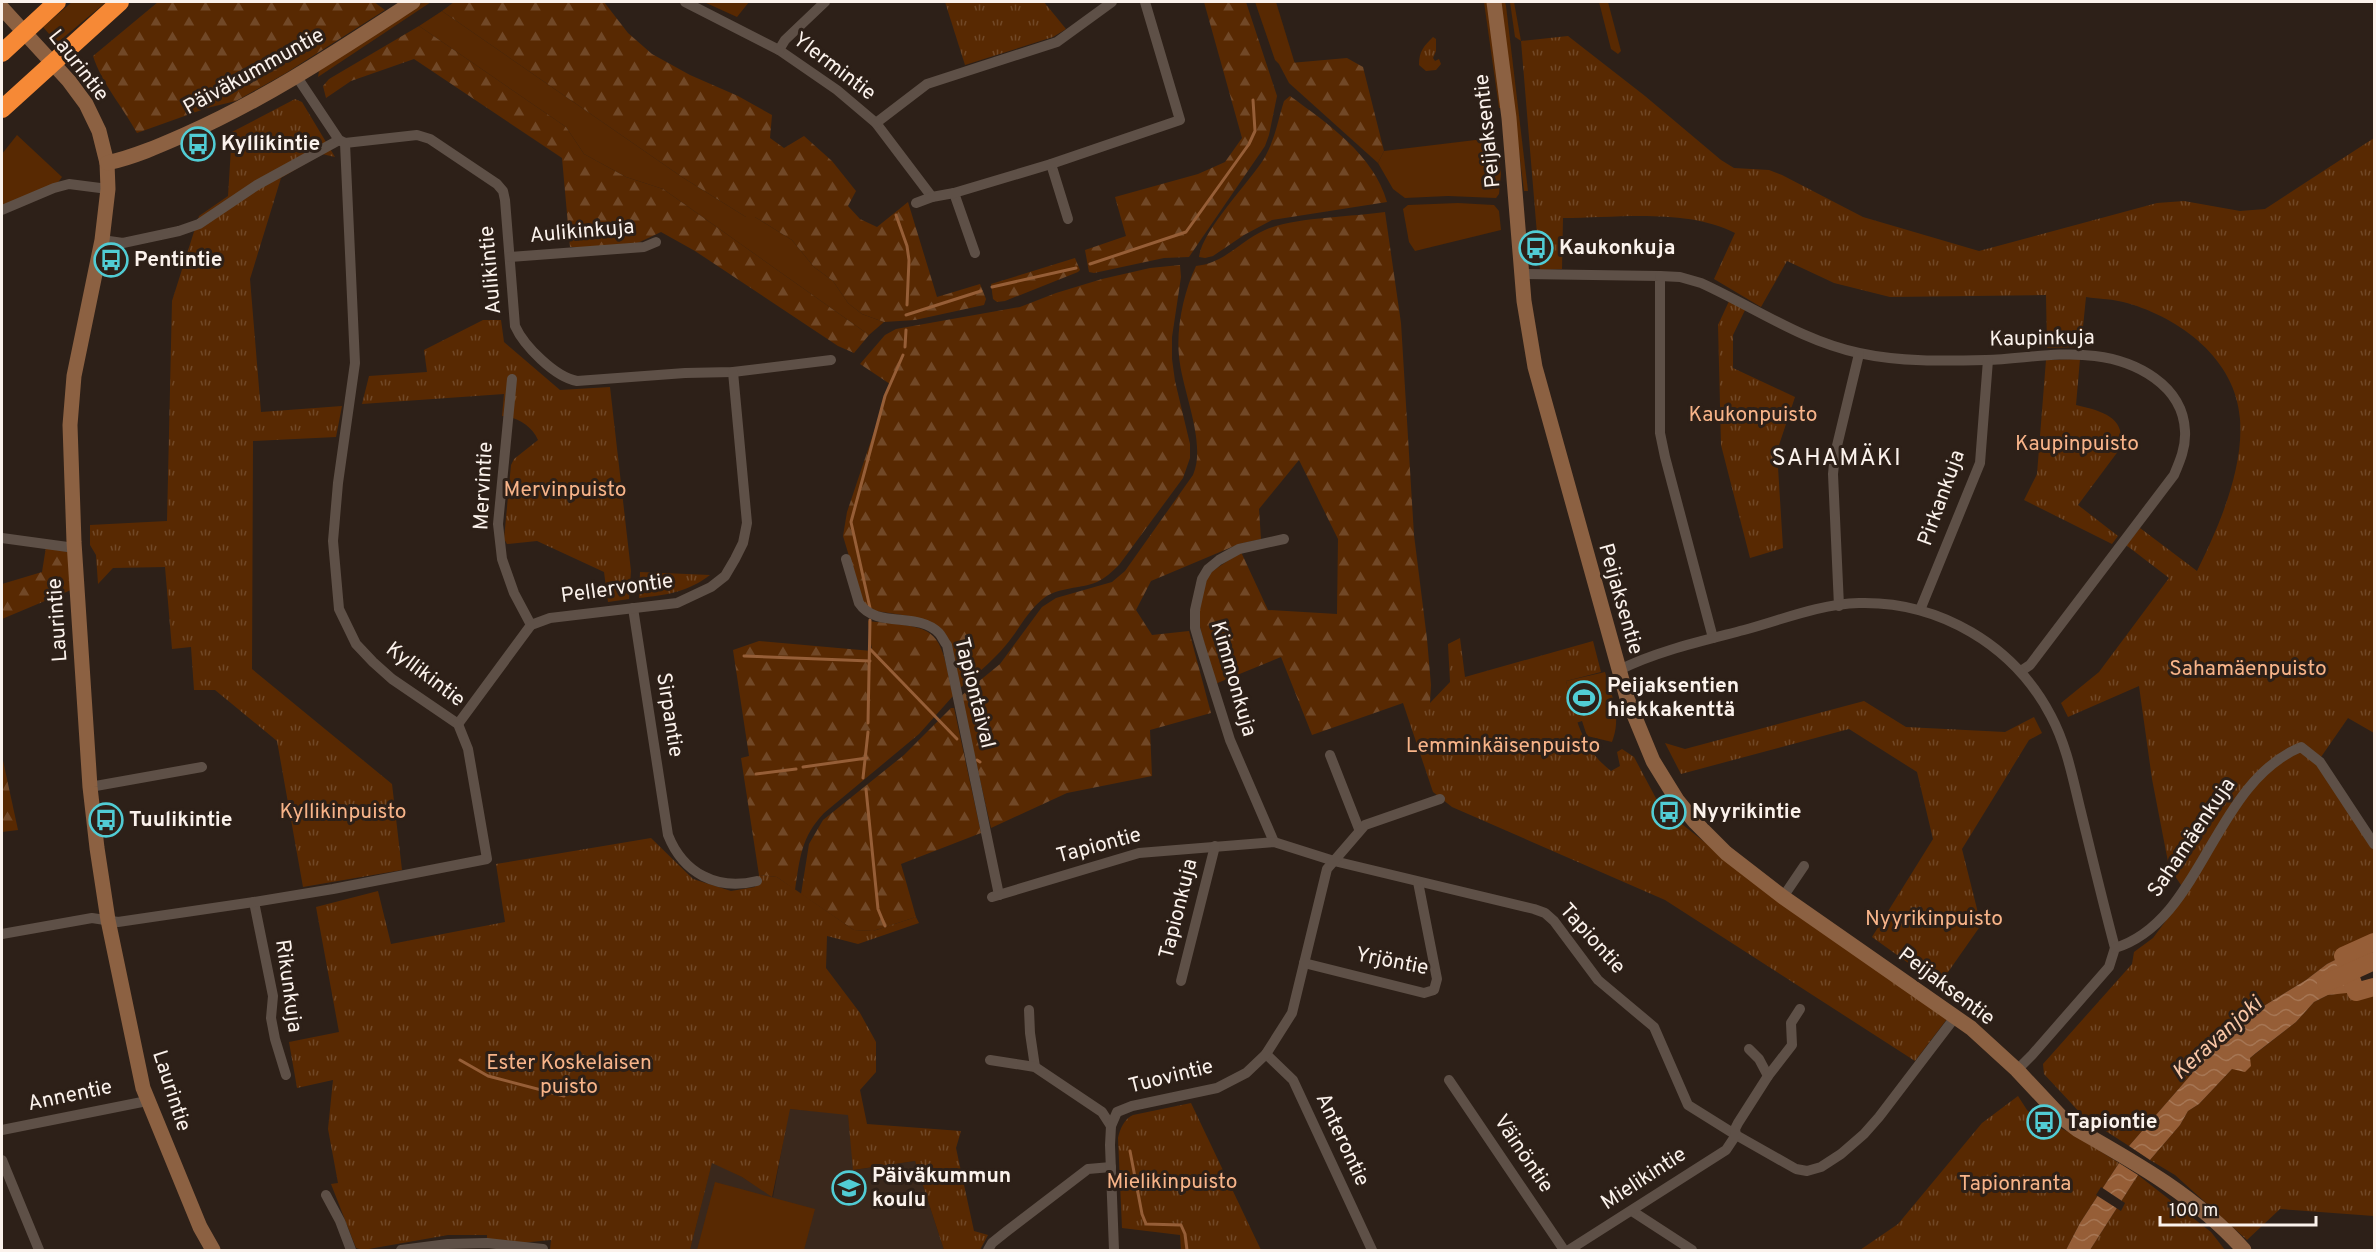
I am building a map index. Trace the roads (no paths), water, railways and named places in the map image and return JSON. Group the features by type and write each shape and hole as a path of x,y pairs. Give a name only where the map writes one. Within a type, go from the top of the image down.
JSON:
{"highway":[{"path":"4,51 57,2"},
{"path":"2,109 120,2"}],"street":[{"name":"Päiväkummuntie","path":"107,163 148,151 217,121 297,77 413,2"},
{"name":"Ylermintie","path":"686,2 779,50 837,90 876,123 932,197"},
{"path":"779,50 786,40 825,2"},
{"path":"876,123 927,84 1057,42 1112,2"},
{"path":"916,203 1051,164 1180,120 1145,2"},
{"name":"Peijaksentie","path":"1494,2 1509,118 1528,331 1535,367 1627,698 1653,762 1677,800 1726,854 1783,897 1956,1016 2017,1070 2061,1117 2169,1184 2210,1215 2244,1251"},
{"name":"Laurintie","path":"2,8 69,81 86,104 99,131 107,163 108,189 102,240 72,390 70,459 90,787 108,920 147,1101 200,1227 213,1251"},
{"path":"102,240 123,243 179,231 199,224 257,185 342,141 297,77"},
{"name":"Aulikintie","path":"342,141 417,135 442,145 487,175 502,191 515,326 520,337 556,371 570,380 733,372 831,360"},
{"name":"Kyllikintie","path":"254,902 487,859 468,749 458,724 392,679 373,662 356,644 339,609 333,541 338,483 355,363 342,141"},
{"path":"1051,164 1068,219"},
{"path":"2,210 69,184 108,189"},
{"path":"954,193 975,253"},
{"name":"Aulikinkuja","path":"510,257 644,247 656,242"},
{"path":"1522,274 1660,276 1660,433 1713,638"},
{"name":"Kaupinkuja","path":"1660,276 1680,277 1701,283 1819,342 1859,354 1905,360 1988,360 2069,354 2095,356 2121,361 2154,378 2175,397 2182,414 2185,431 2183,452 2174,475 2030,664 2021,671"},
{"path":"1839,606 1833,474 1835,454 1859,354"},
{"name":"Pirkankuja","path":"1920,610 1980,463 1988,360"},
{"name":"Pellervontie","path":"531,625 550,618 677,603 711,587 725,576 743,543 747,523 733,372"},
{"name":"Mervintie","path":"512,379 498,524 502,559 514,593 531,625"},
{"path":"2,538 75,548"},
{"name":"Kimmonkuja","path":"1274,842 1230,740 1195,628 1194,610 1202,579 1208,569 1219,560 1239,549 1284,539"},
{"name":"Tapiontaival","path":"846,559 859,603 863,609 876,616 927,626 939,632 947,645 995,896"},
{"path":"1619,670 1639,660 1713,638 1858,603 1892,605 1920,610 1966,629 2021,671 2051,716 2068,758 2115,948 2109,967 2017,1070"},
{"name":"Sirpantie","path":"633,608 664,830 685,864 703,877 735,885 757,881"},
{"path":"458,724 531,625"},
{"name":"Sahamäenkuja","path":"2115,948 2146,934 2177,899 2249,786 2277,760 2301,747 2320,762 2374,844"},
{"path":"1330,755 1359,829 1440,799"},
{"path":"90,787 202,767"},
{"name":"Tuovintie","path":"1111,1126 1117,1112 1132,1106 1218,1088 1246,1073 1266,1054 1292,1013 1327,869 1359,829"},
{"name":"Tapiontie","path":"995,896 1139,853 1274,842 1335,861 1534,909 1554,921 1598,980 1654,1027 1688,1105 1796,1169 1807,1171 1821,1167 1841,1154 1879,1117 1956,1016"},
{"name":"Tapionkuja","path":"1181,981 1215,846"},
{"path":"1783,897 1804,866"},
{"name":"Yrjöntie","path":"1304,963 1424,993 1434,990 1437,979 1418,882"},
{"path":"2,934 92,918 118,922 254,902"},
{"name":"Rikunkuja","path":"254,902 273,996 271,1018 274,1039 286,1075"},
{"name":"Mielikintie","path":"1569,1251 1726,1150 1736,1135 1735,1129 1738,1123 1768,1076 1792,1045 1791,1023 1800,1009"},
{"path":"1029,1010 1035,1067"},
{"path":"1749,1049 1759,1059 1768,1076"},
{"name":"Anterontie","path":"1266,1054 1293,1080 1372,1251"},
{"path":"990,1060 1035,1067 1102,1112 1111,1126 1114,1251"},
{"name":"Väinöntie","path":"1449,1080 1564,1251"},
{"name":"Annentie","path":"2,1130 147,1101"},
{"path":"2,1160 39,1251"},
{"path":"988,1251 992,1243 1088,1169 1111,1167"},
{"path":"326,1195 340,1221 351,1251"},
{"path":"1632,1211 1692,1251"},
{"path":"400,1251 448,1244 543,1249"}],"water":[{"path":"2343,956 2356,992 2328,995 2314,1002 2296,1022 2250,1058 2251,1066 2245,1072 2232,1069 2199,1104 2188,1111 2180,1125 2150,1160 2129,1146 2189,1077 2201,1057 2221,1045 2259,1009"},
{"path":"2119,1163 2138,1175 2090,1250 2066,1250 2080,1223"}],"waterway":[{"path":"1090,264 1186,232 1249,144 1255,131 1253,100"},
{"path":"896,215 907,246 909,260 907,305"},
{"path":"992,287 1076,268"},
{"path":"906,315 981,291"},
{"path":"905,347 906,330"},
{"path":"870,608 851,522 885,396 903,355"},
{"path":"868,723 870,620"},
{"path":"870,649 957,739"},
{"path":"744,656 870,661"},
{"path":"863,778 868,732"},
{"path":"803,767 867,758"},
{"path":"756,774 796,769"},
{"path":"866,789 878,909 885,926"},
{"path":"2374,942 2343,956 2356,992 2374,987"},
{"name":"Keravanjoki","path":"2326,983 2374,961"},
{"path":"460,1060 488,1076 564,1096"},
{"path":"1130,1151 1146,1224 1181,1225 1187,1250"}],"place":[{"name":"Kyllikintie","path":"198,144"},
{"name":"Kaukonkuja","path":"1536,248"},
{"name":"Pentintie","path":"111,260"},
{"name":"Peijaksentien hiekkakenttä","path":"1584,698"},
{"name":"Nyyrikintie","path":"1669,812"},
{"name":"Tuulikintie","path":"106,820"},
{"name":"Tapiontie","path":"2044,1122"},
{"name":"Päiväkummun koulu","path":"849,1188"}],"district":[{"name":"SAHAMÄKI","path":"1837,459"}],"park label":[{"name":"Kaukonpuisto","path":"1753,415"},
{"name":"Kaupinpuisto","path":"2077,444"},
{"name":"Mervinpuisto","path":"565,490"},
{"name":"Sahamäenpuisto","path":"2248,669"},
{"name":"Lemminkäisenpuisto","path":"1503,746"},
{"name":"Kyllikinpuisto","path":"343,812"},
{"name":"Nyyrikinpuisto","path":"1934,919"},
{"name":"Ester Koskelaisen puisto","path":"569,1075"},
{"name":"Mielikinpuisto","path":"1172,1182"},
{"name":"Tapionranta","path":"2015,1184"}]}
